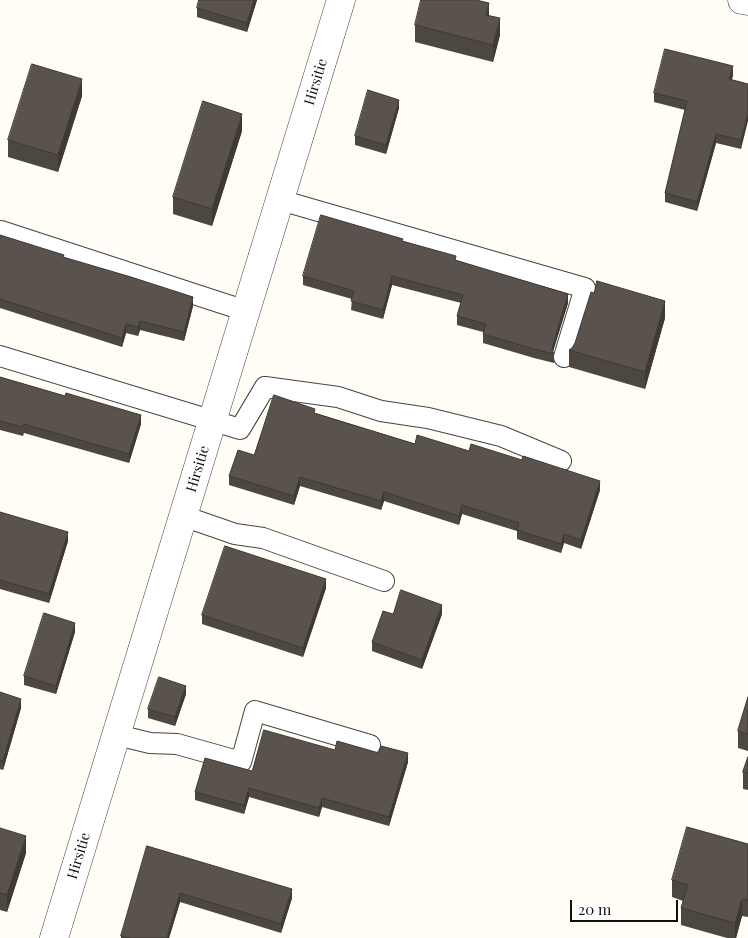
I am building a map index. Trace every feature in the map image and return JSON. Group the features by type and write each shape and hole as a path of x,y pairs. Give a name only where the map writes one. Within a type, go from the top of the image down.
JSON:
{"street":[{"name":"Hirsitie","path":"54,938 341,0"},
{"path":"742,0 748,1"}],"lane":[{"path":"280,200 586,288 564,357"},
{"path":"1,231 246,310"},
{"path":"0,356 240,429 265,387 338,397 381,411 428,418 502,436 561,461"},
{"path":"183,516 235,534 263,538 384,581"},
{"path":"116,735 150,743 177,744 240,762 255,712 370,746"}],"building":[{"path":"199,0 254,0 247,23 197,8"},
{"path":"421,0 476,0 489,3 486,15 500,18 493,45 415,25"},
{"path":"665,49 733,66 729,79 748,84 748,112 741,140 716,134 697,202 665,193 687,101 654,93"},
{"path":"32,64 82,79 58,155 8,140"},
{"path":"368,90 399,100 386,145 355,136"},
{"path":"203,101 242,114 212,209 173,197"},
{"path":"321,215 403,239 402,241 456,256 455,260 568,294 553,345 552,350 554,354 483,334 486,324 457,316 463,295 392,276 383,310 351,301 354,291 303,276"},
{"path":"0,235 64,255 63,257 193,297 184,332 140,321 138,327 126,324 122,338 0,299"},
{"path":"597,281 665,301 645,372 569,350 575,343 591,292 594,293"},
{"path":"0,377 65,396 66,393 141,415 129,454 24,424 23,427 0,421"},
{"path":"274,395 315,409 314,413 415,444 417,435 469,451 471,444 522,460 523,456 600,481 581,540 564,534 561,544 517,530 519,523 462,505 459,516 384,492 381,501 300,477 294,496 229,476 238,450 254,455"},
{"path":"0,512 68,532 49,594 0,580"},
{"path":"225,546 326,579 303,648 202,615"},
{"path":"401,590 442,605 422,660 372,642 383,611 393,614"},
{"path":"44,613 75,623 56,686 24,676"},
{"path":"159,677 186,686 175,717 148,709"},
{"path":"0,692 21,699 3,761 0,760"},
{"path":"748,697 748,734 738,731"},
{"path":"264,730 335,750 337,741 379,753 381,746 408,753 389,817 322,798 319,808 249,788 244,805 195,792 205,758 252,771"},
{"path":"748,757 748,773 743,772"},
{"path":"687,827 748,844 748,900 742,899 735,923 681,908 688,885 672,880"},
{"path":"0,828 26,836 7,895 0,893"},
{"path":"147,846 292,889 281,924 180,893 167,938 129,938 121,936"}]}
